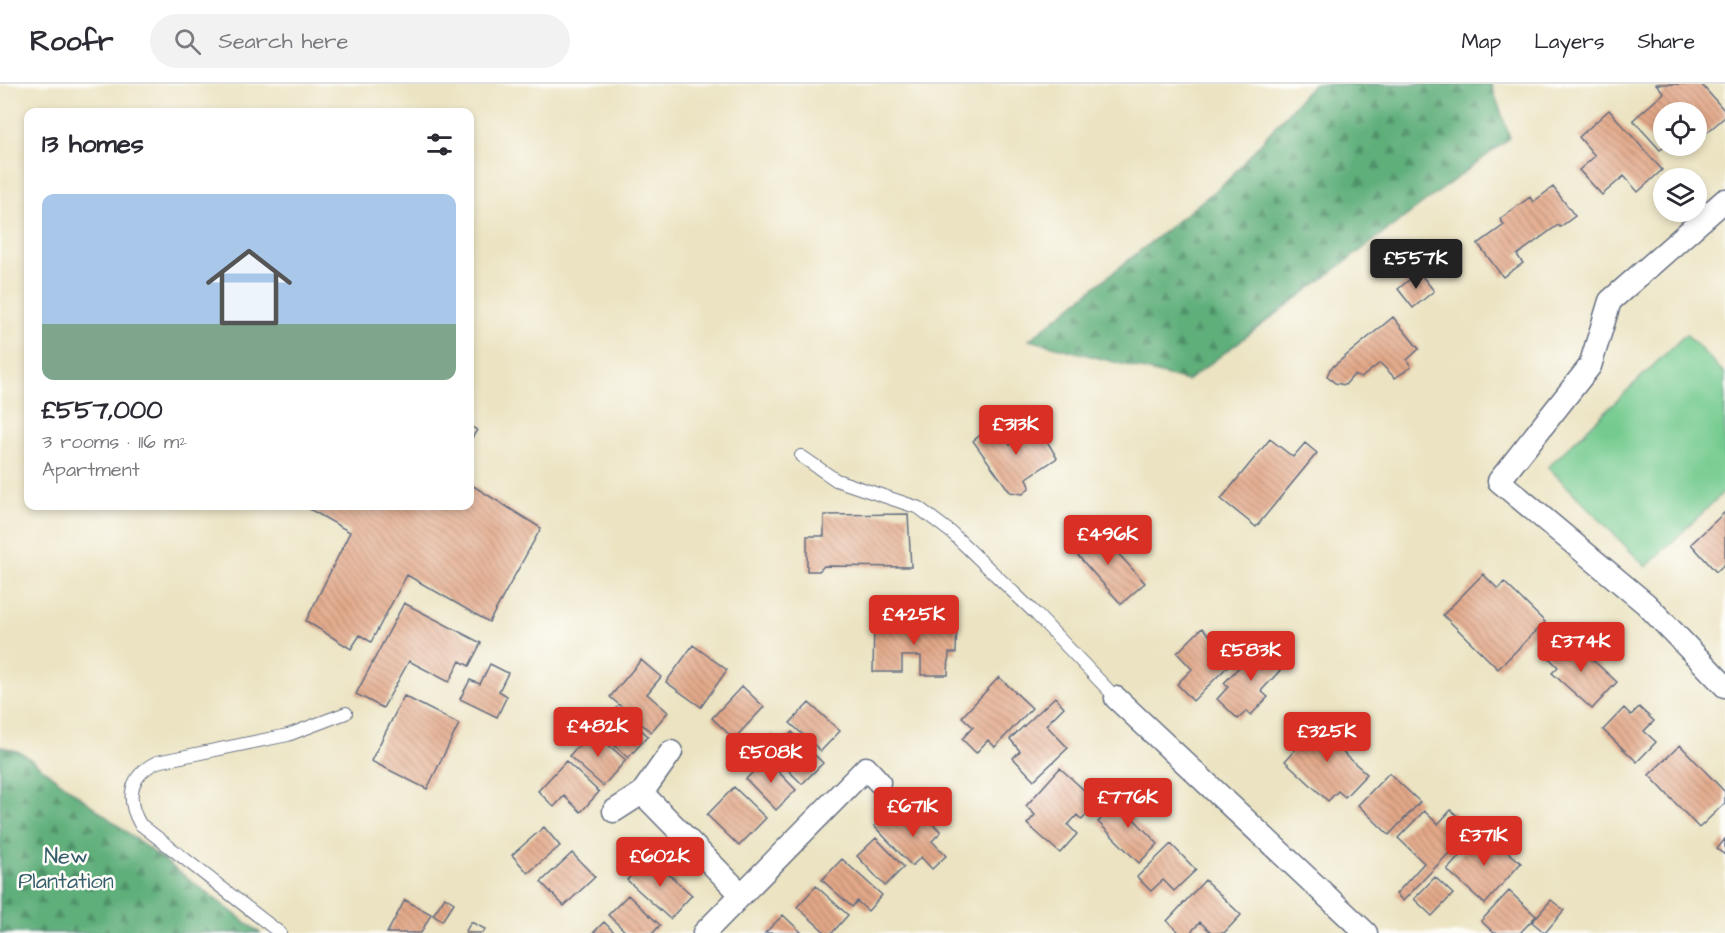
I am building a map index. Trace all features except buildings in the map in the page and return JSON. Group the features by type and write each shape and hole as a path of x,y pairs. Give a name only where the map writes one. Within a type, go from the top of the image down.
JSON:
{"street":[{"path":"1725,200 1610,302 1590,366 1499,480 1646,604 1725,686"},
{"path":"1116,698 1366,933"},
{"path":"614,811 642,793 671,752"},
{"path":"706,932 865,769"},
{"path":"642,793 741,894"}],"lane":[{"path":"801,456 836,480 919,508 952,533 1037,615 1116,698"},
{"path":"280,933 140,824 132,805 132,791 140,774 157,762 288,735 346,713"}],"green space":[{"path":"1313,84 1491,84 1510,138 1187,381 1029,340 1227,181"},
{"path":"1686,334 1725,374 1725,491 1646,567 1548,467"},
{"name":"New Plantation","path":"0,746 22,753 260,933 0,933"}]}
